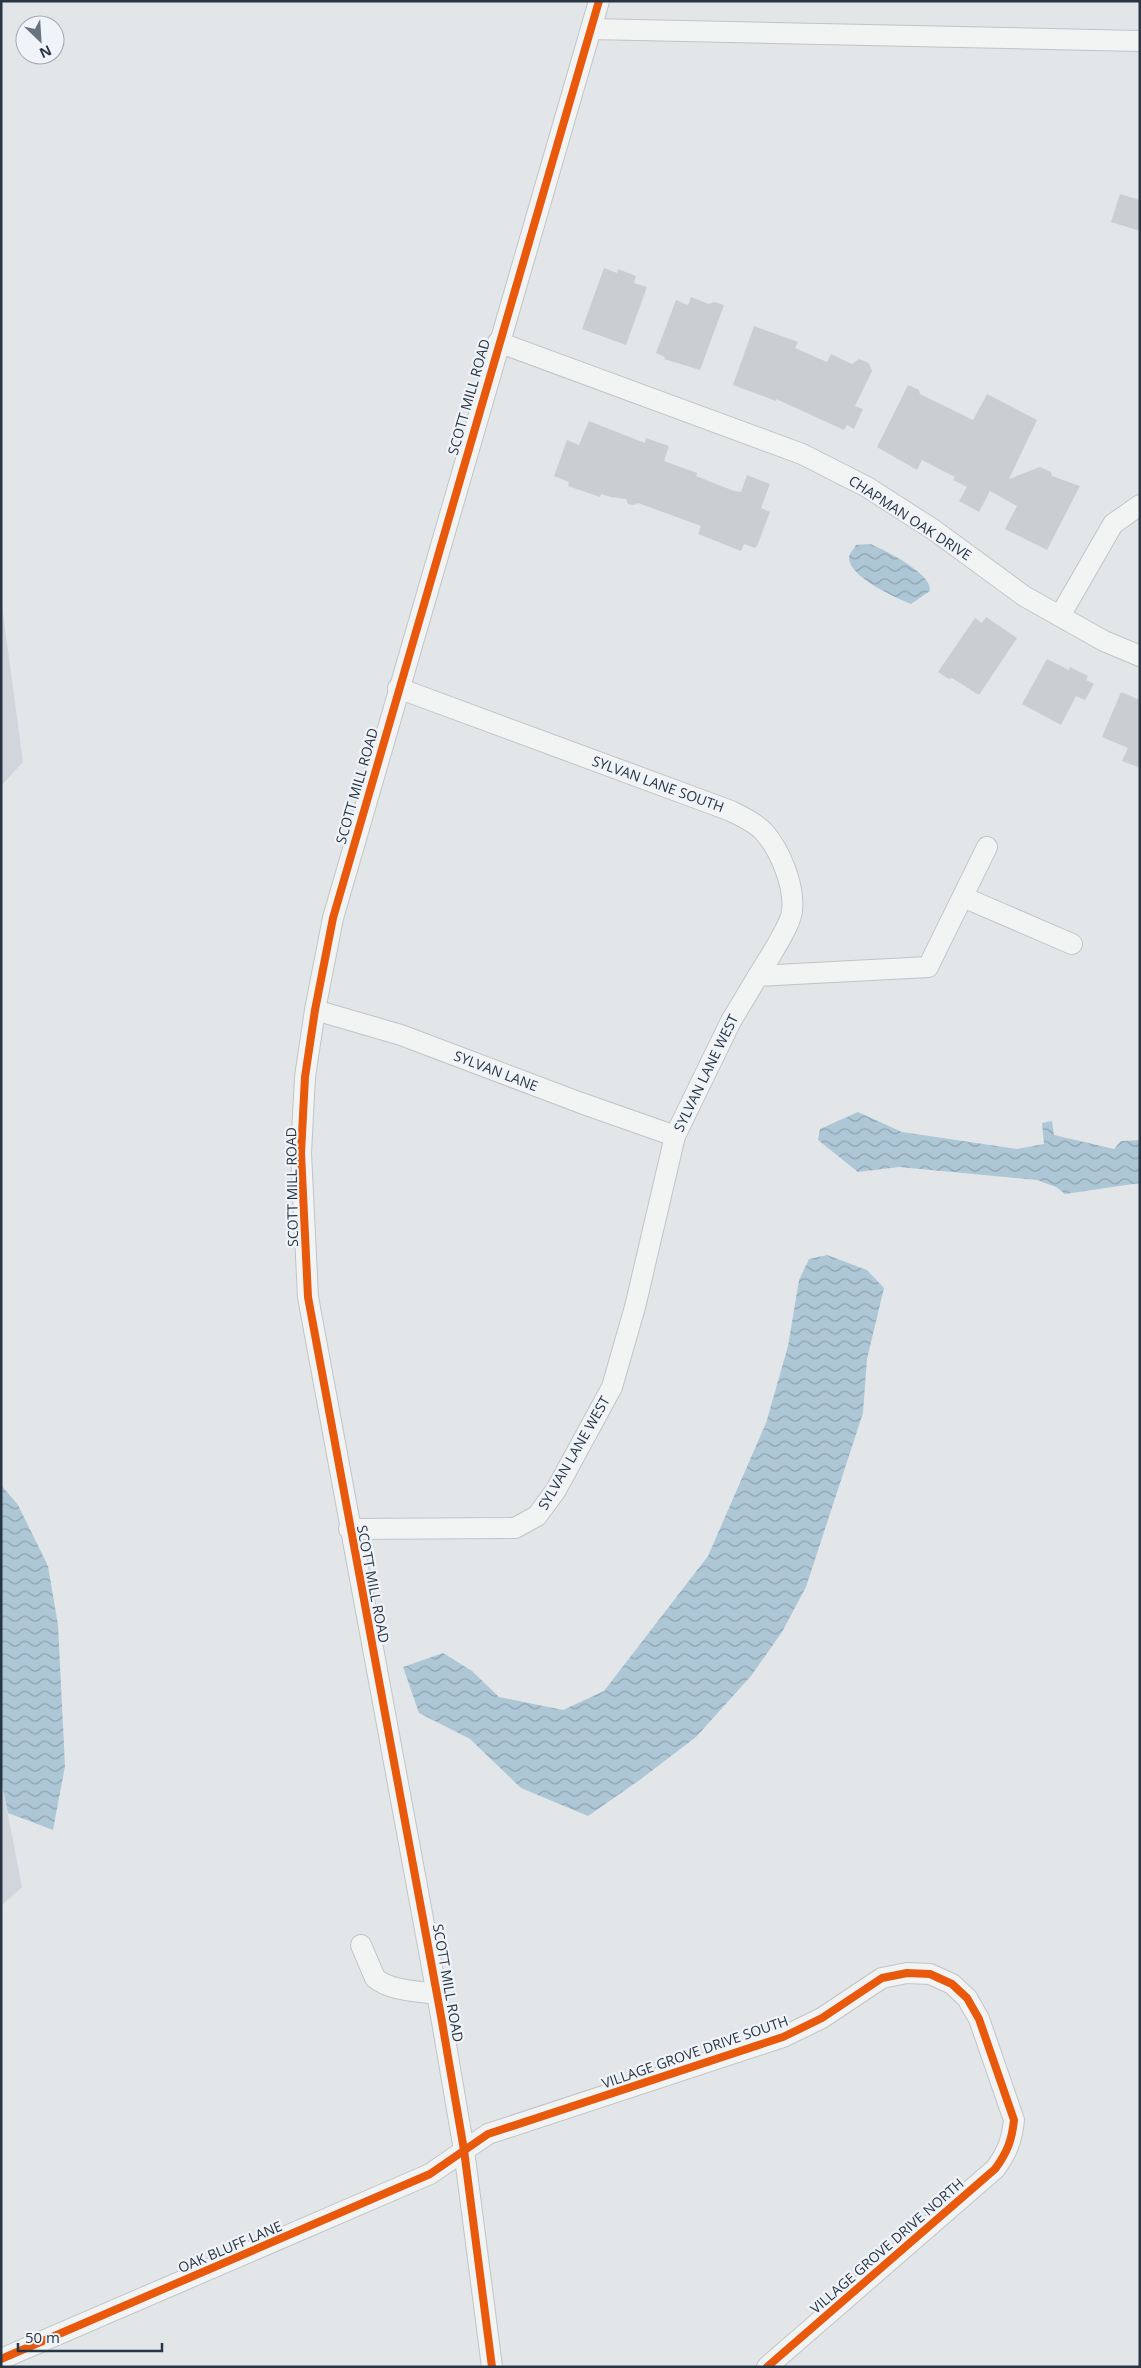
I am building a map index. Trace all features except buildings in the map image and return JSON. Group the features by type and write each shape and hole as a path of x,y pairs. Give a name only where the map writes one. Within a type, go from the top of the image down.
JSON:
{"street":[{"name":"SCOTT MILL ROAD","path":"492,2367 464,2150 437,1994 349,1529 308,1297 302,1153 305,1077 332,918 498,342 599,1"},
{"path":"591,29 1140,41"},
{"name":"CHAPMAN OAK DRIVE","path":"498,342 802,454 867,487 934,530 1024,596 1104,641 1140,656"},
{"path":"1060,616 1113,524 1140,505"},
{"name":"SYLVAN LANE SOUTH","path":"398,688 731,811 751,821 764,831 774,848 792,892 792,912 758,976"},
{"path":"758,976 928,967 988,847"},
{"path":"963,896 1072,944"},
{"name":"SYLVAN LANE WEST","path":"349,1529 515,1528 537,1516 556,1490 612,1387 635,1307 675,1136 731,1021 758,976"},
{"name":"SYLVAN LANE","path":"315,1010 401,1035 675,1136"},
{"path":"360,1945 375,1978 380,1982 391,1986 437,1994"},
{"name":"VILLAGE GROVE DRIVE SOUTH","path":"464,2150 488,2134 784,2037 822,2018 882,1978 907,1972 930,1974"},
{"name":"VILLAGE GROVE DRIVE NORTH","path":"767,2367 995,2168 1006,2154 1012,2136 1014,2120 979,2019 966,1998 952,1984 930,1974"},
{"name":"OAK BLUFF LANE","path":"1,2359 430,2174 464,2150"}],"shaded area":[{"path":"1,599 23,762 1,786"},
{"path":"1,1779 22,1887 1,1906"}],"water":[{"path":"870,544 886,551 916,570 929,584 930,591 911,604 885,592 865,579 851,565 849,556 856,545"},
{"path":"858,1112 902,1132 1017,1149 1044,1144 1042,1123 1052,1121 1054,1135 1114,1149 1121,1141 1140,1140 1140,1183 1065,1194 1056,1187 1037,1180 899,1167 858,1172 818,1140 820,1129"},
{"path":"827,1255 867,1270 884,1288 867,1359 863,1413 806,1587 782,1632 751,1676 696,1737 588,1816 521,1788 470,1739 419,1713 403,1667 443,1653 472,1671 499,1697 563,1710 604,1691 708,1556 766,1423 788,1346 799,1280 809,1259"},
{"path":"1,1485 18,1505 48,1566 58,1625 65,1766 53,1830 8,1813 1,1779"}],"cycle path":[{"path":"492,2367 464,2150 441,2016 308,1297 301,1153 305,1077 315,1010 333,918 599,1"},
{"path":"1,2359 430,2174 488,2134 783,2037 822,2018 882,1978 907,1973 930,1974 952,1984 967,1998 979,2019 1014,2120 1008,2146 995,2169 767,2367"}]}
